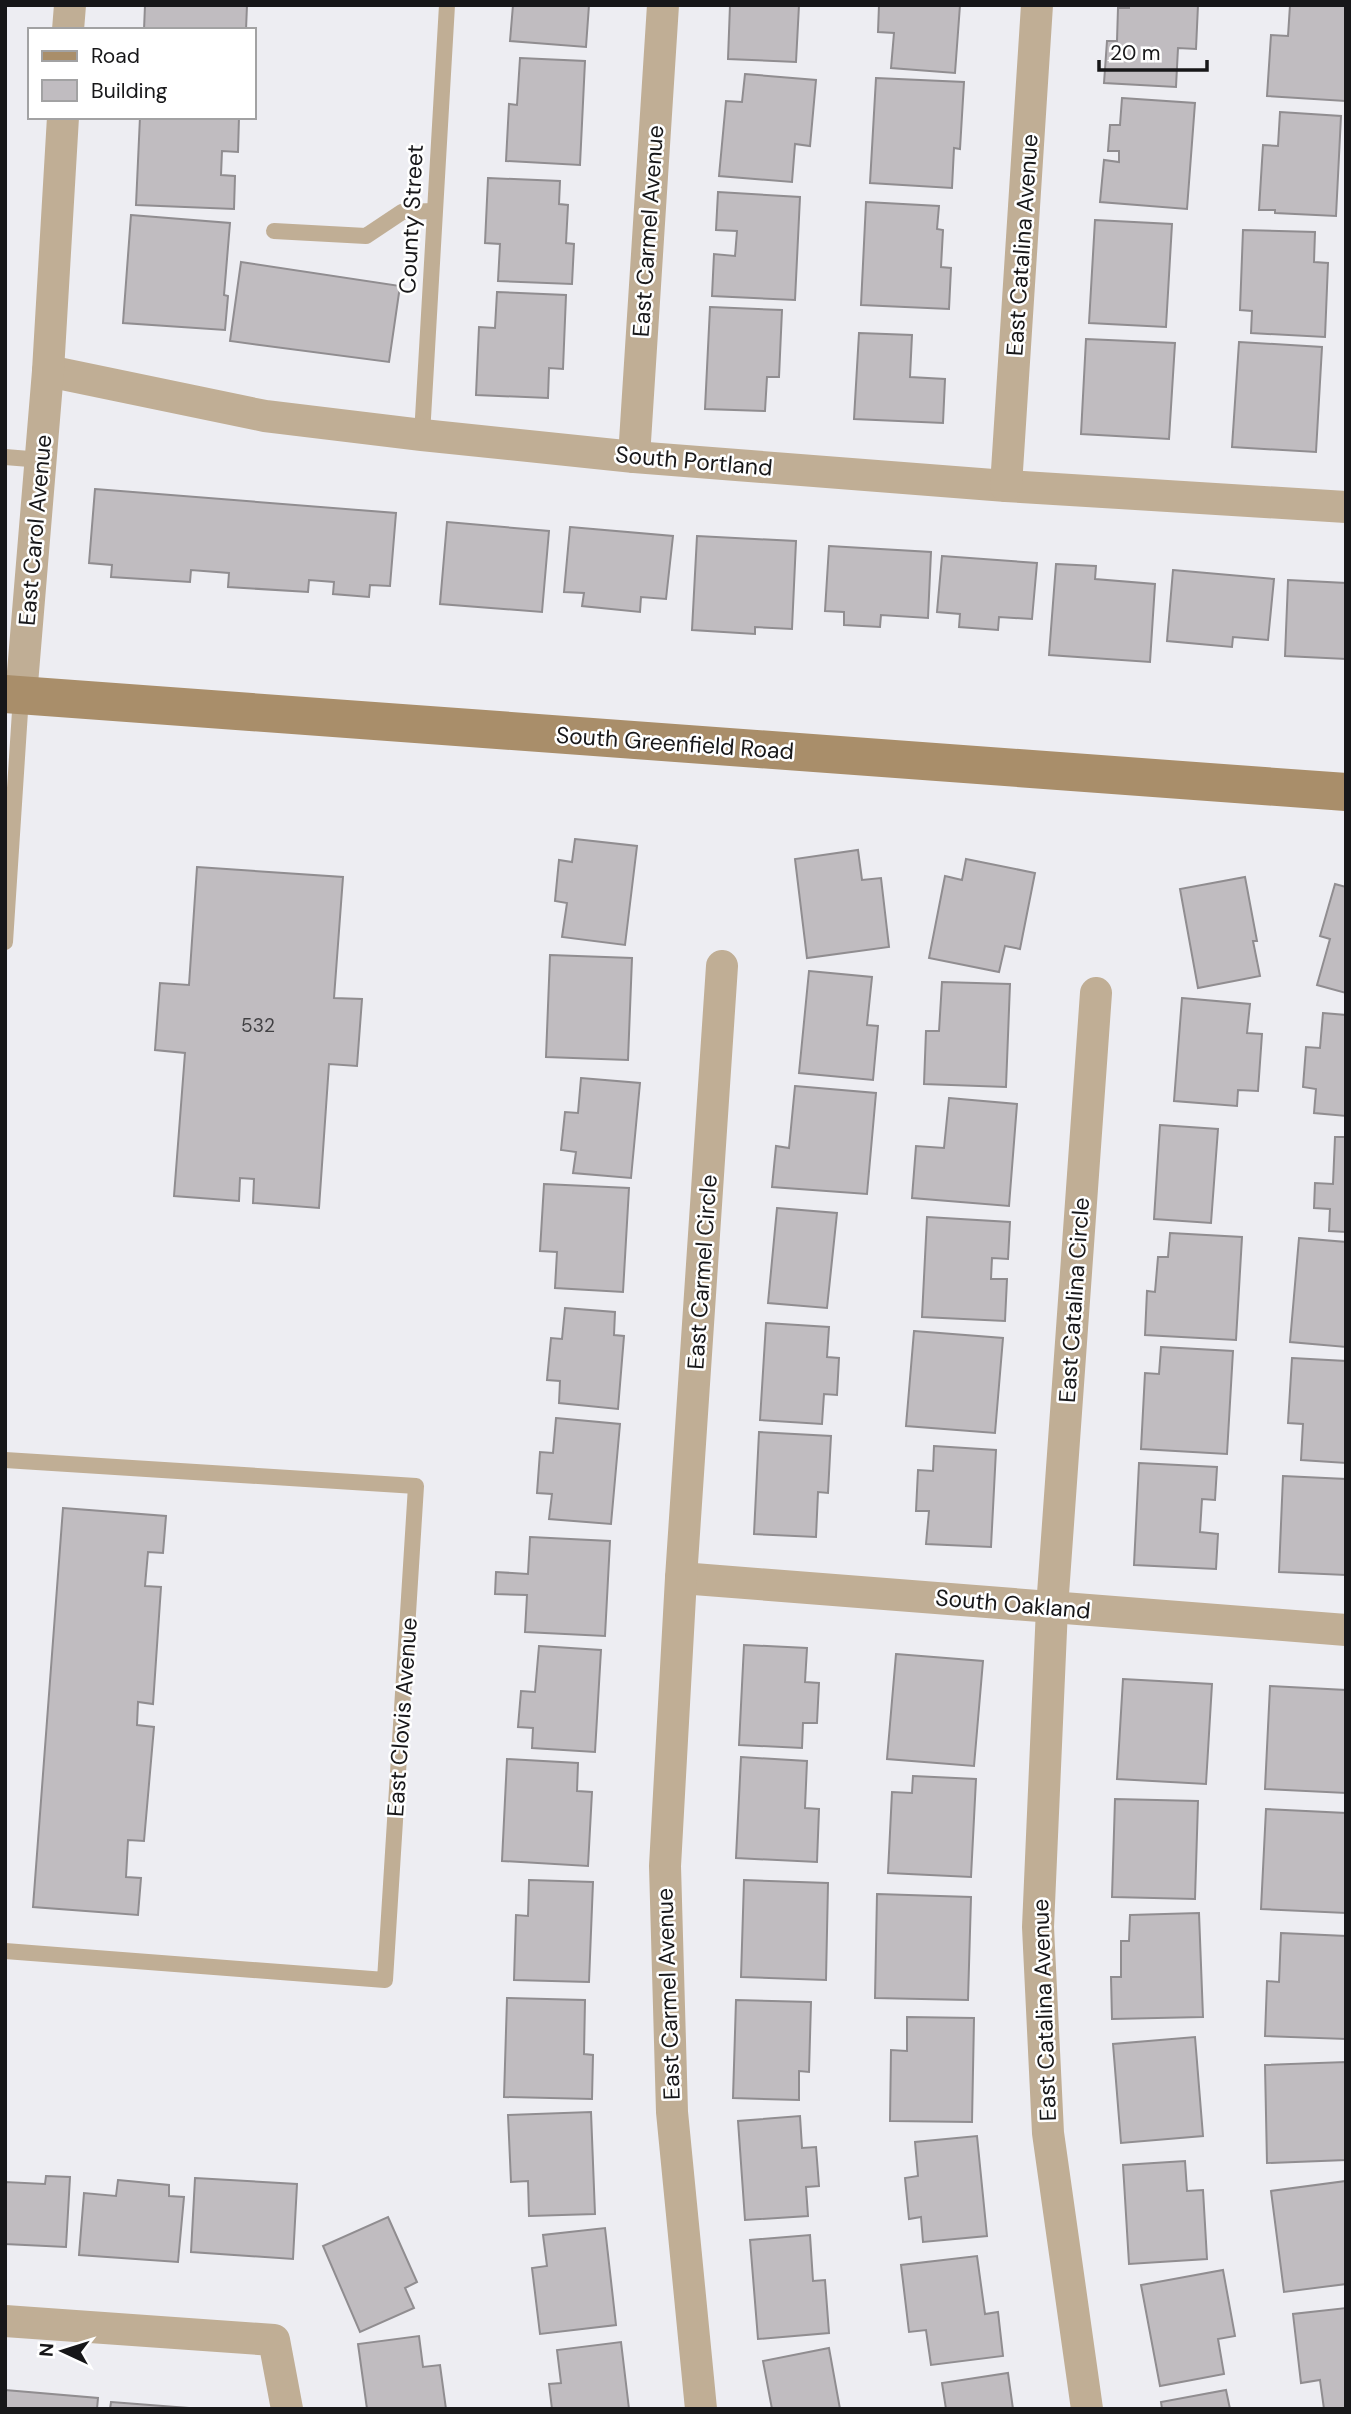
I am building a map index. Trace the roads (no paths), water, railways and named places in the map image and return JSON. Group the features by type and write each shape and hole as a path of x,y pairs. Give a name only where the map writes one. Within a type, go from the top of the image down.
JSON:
{"main road":[{"name":"South Greenfield Road","path":"13,695 1346,792"}],"street":[{"path":"68,28 70,5"},
{"name":"East Carmel Avenue","path":"634,457 663,5"},
{"name":"East Catalina Avenue","path":"1006,486 1037,5"},
{"name":"East Carol Avenue","path":"13,695 41,460 63,119"},
{"name":"South Portland","path":"48,371 265,416 422,435 634,457 1006,486 1346,507"},
{"name":"East Carmel Circle","path":"681,1578 722,966"},
{"name":"East Catalina Circle","path":"1052,1608 1096,993"},
{"name":"East Carmel Avenue","path":"681,1578 665,1866 672,2112 701,2409"},
{"name":"South Oakland","path":"681,1578 1346,1630"},
{"name":"East Catalina Avenue","path":"1052,1608 1038,1927 1048,2133 1087,2409"},
{"path":"5,2321 274,2340 287,2409"}],"lane":[{"name":"County Street","path":"422,435 447,5"},
{"path":"274,231 366,236 402,212 434,211"},
{"path":"5,457 41,460"},
{"name":"East Carol Avenue","path":"5,942 13,695"},
{"name":"East Clovis Avenue","path":"5,1460 416,1486 385,1980 5,1951"}]}
